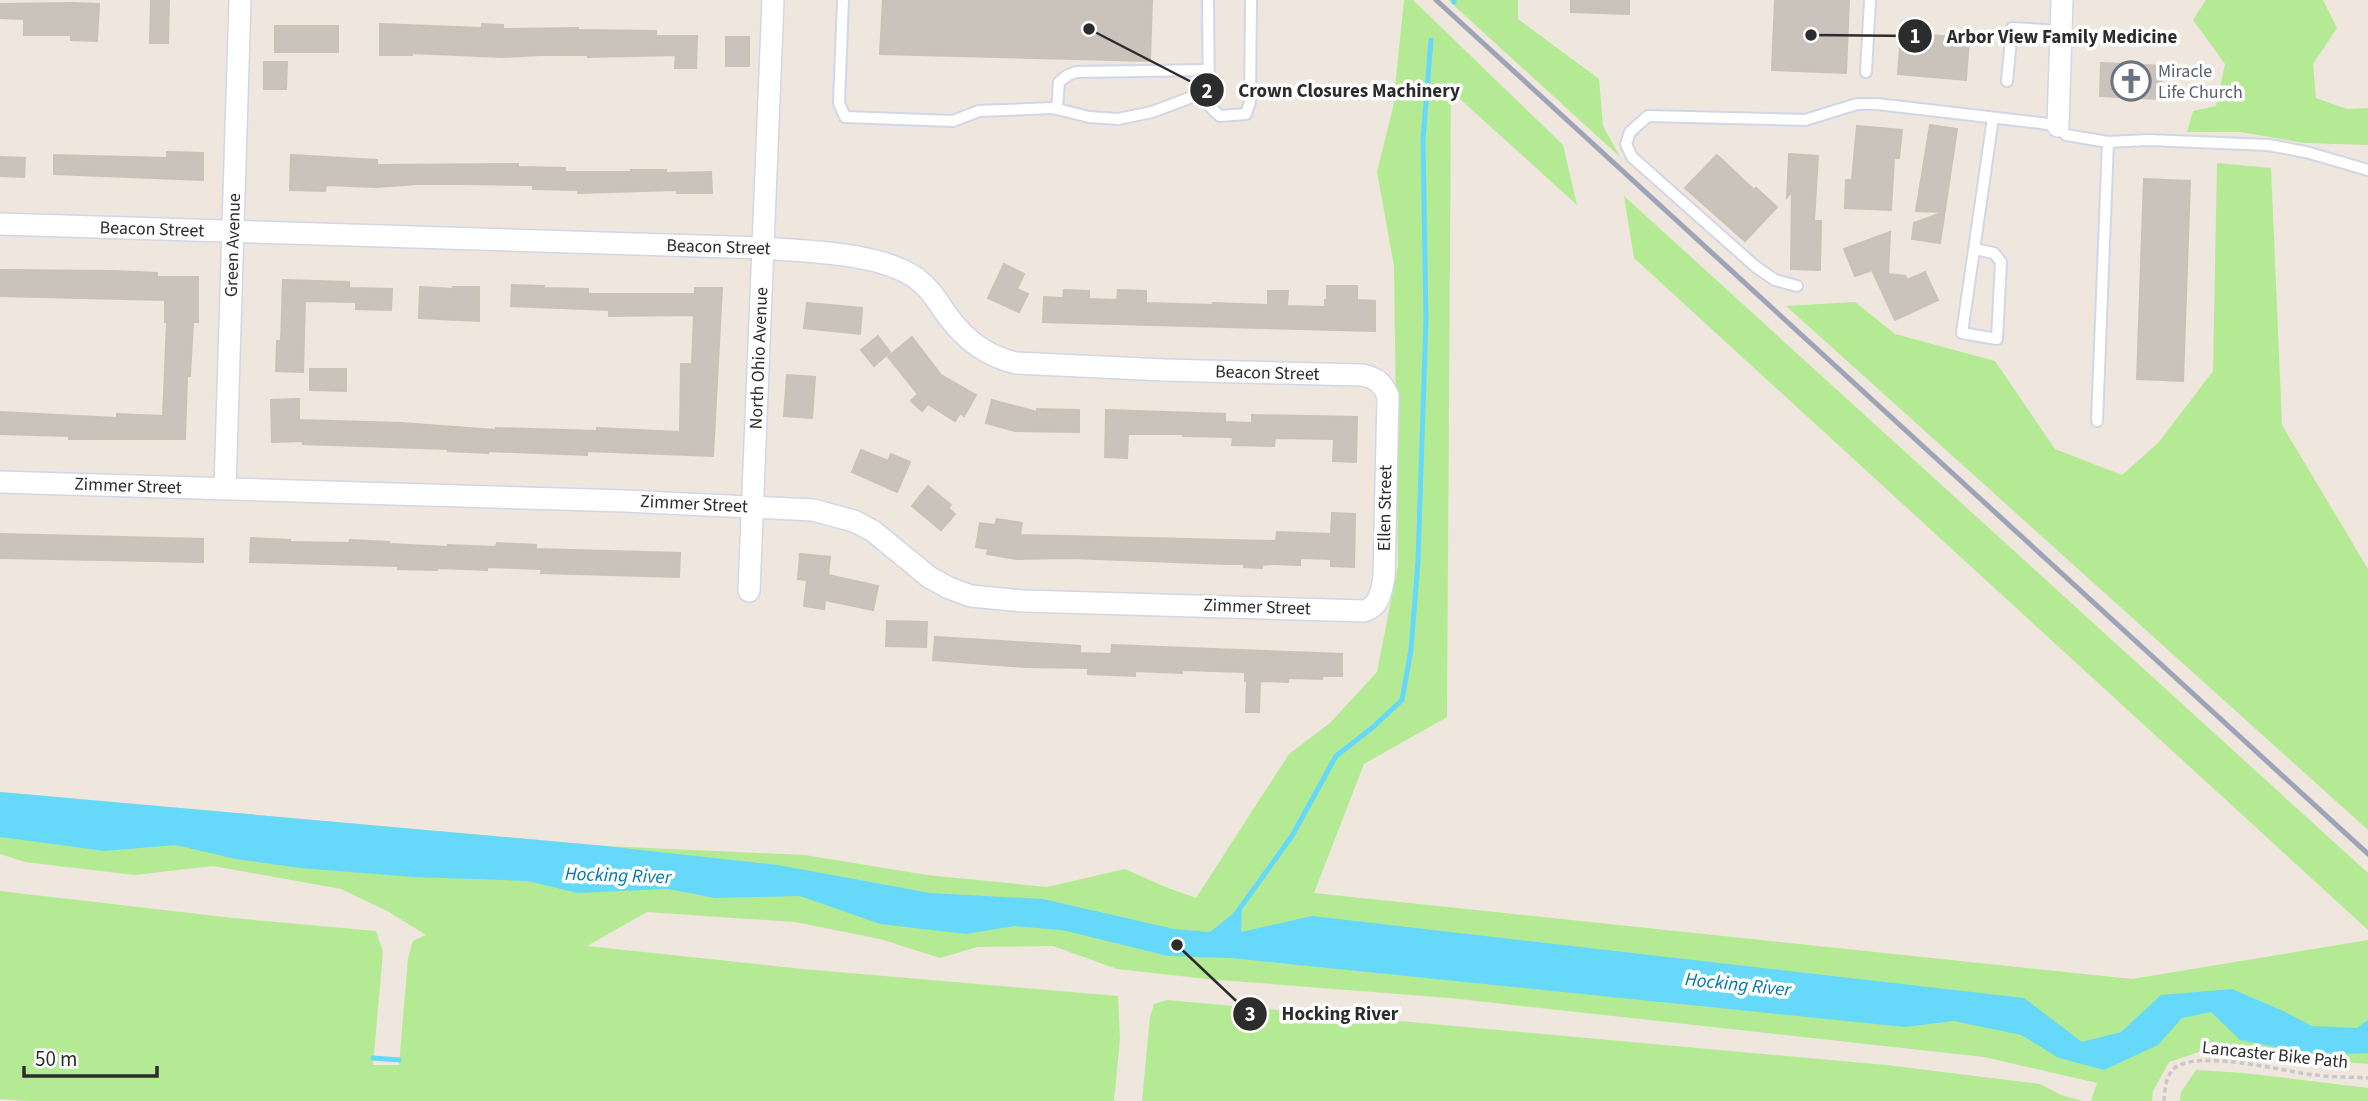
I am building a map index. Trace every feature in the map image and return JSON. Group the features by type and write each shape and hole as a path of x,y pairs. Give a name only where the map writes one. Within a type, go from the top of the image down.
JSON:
{"street":[{"name":"Green Avenue","path":"225,488 240,0"},
{"name":"North Ohio Avenue","path":"749,591 773,0"},
{"path":"2058,126 2062,0"},
{"name":"Beacon Street","path":"0,224 763,248 866,259 891,265 914,277 935,295 960,332 971,343 994,356 1016,363 1362,375 1374,378 1384,385 1388,396"},
{"name":"Ellen Street","path":"1364,611 1377,603 1384,577 1388,396"},
{"name":"Zimmer Street","path":"0,482 813,510 854,521 886,541 929,577 948,588 971,596 1023,601 1364,611"}],"lane":[{"path":"843,0 839,103 845,117 953,121 979,111 1058,109 1089,117 1118,120 1153,112 1208,92"},
{"path":"1208,0 1209,106 1220,116 1246,114 1250,102 1251,0"},
{"path":"1866,72 1870,0"},
{"path":"2007,81 2012,28 2060,31"},
{"path":"1058,109 1059,82 1076,72 1208,70"},
{"path":"1797,286 1775,279 1756,267 1632,157 1626,144 1630,131 1647,116 1805,120 1857,104 1877,104 2058,126 2066,135 2108,142 2149,140 2268,145 2306,152 2368,170"},
{"path":"1975,249 1994,253 2001,262 1997,339 1962,333 1993,118"},
{"path":"2097,421 2108,142"}],"path":[{"name":"Lancaster Bike Path","path":"2164,1101 2169,1074 2174,1068 2194,1060 2317,1075 2368,1078"}],"green space":[{"path":"1404,0 1413,0 1563,145 1577,205 1451,91 1447,717 1364,764 1314,893 2132,979 2368,940 2368,1064 2202,1051 2169,1062 2153,1091 2152,1101 2091,1101 2097,1083 1984,1057 1450,998 1207,979 1117,969 1053,946 977,947 940,958 880,939 795,922 647,912 587,946 803,969 1118,996 1120,1039 1114,1101 0,1099 0,891 233,918 376,931 383,952 373,1065 399,1065 408,958 413,941 426,935 389,912 341,889 213,866 134,875 25,862 0,854 0,792 605,846 805,855 927,875 1047,887 1125,869 1196,898 1289,754 1330,723 1377,672 1398,565 1394,266 1377,172 1393,107"},
{"path":"1448,0 1518,0 1518,19 1599,79 1603,126 1620,157"},
{"path":"2206,0 2323,0 2337,28 2313,64 2316,98 2347,109 2368,108 2368,145 2304,143 2240,132 2187,132 2193,111 2216,106 2225,64 2193,20"},
{"path":"2217,163 2271,168 2282,425 2368,569 2368,830 1786,306 1855,302 1895,334 1995,361 2055,449 2122,475 2159,442 2213,371"},
{"path":"1624,196 2368,873 2368,930 1634,258"},
{"path":"1167,1000 1886,1065 2040,1084 2061,1095 2083,1101 1142,1101 1150,1017 1154,1004"},
{"path":"2196,1070 2368,1088 2368,1101 2180,1101 2181,1092"}],"water":[{"path":"0,792 605,846 778,865 930,893 1043,899 1174,929 1210,932 1242,906 1241,932 1312,916 2024,998 2082,1042 2121,1032 2161,995 2232,989 2312,1026 2357,1028 2368,1020 2368,1053 2316,1055 2240,1040 2211,1012 2182,1018 2158,1045 2104,1070 2059,1058 2021,1035 1954,1021 1905,1027 1231,958 1168,956 1062,930 1014,926 966,934 880,924 800,896 715,898 668,889 577,893 528,881 414,877 300,868 236,859 175,845 105,851 0,837"}],"building":[{"path":"151,0 169,0 168,43 150,43"},
{"path":"883,0 1152,0 1150,61 880,54"},
{"path":"1571,0 1629,0 1629,14 1571,12"},
{"path":"1775,0 1849,0 1846,73 1772,70"},
{"path":"0,4 99,4 97,41 71,40 71,35 24,35 24,19 0,18"},
{"path":"380,24 482,28 482,24 503,25 503,29 578,28 656,31 656,36 697,36 696,68 675,68 676,55 380,55"},
{"path":"275,26 338,26 338,52 275,52"},
{"path":"1901,33 1969,38 1966,80 1898,74"},
{"path":"726,37 749,37 749,66 726,66"},
{"path":"264,62 287,62 286,89 264,89"},
{"name":"Miracle Life Church","path":"2101,63 2162,66 2160,99 2100,96"},
{"path":"1930,125 1957,129 1940,243 1912,239 1914,223 1944,212 1916,211"},
{"path":"1857,126 1902,130 1899,158 1894,158 1891,210 1845,208 1846,180 1852,180"},
{"path":"167,152 203,153 203,180 54,174 54,155 167,158"},
{"path":"1789,154 1818,156 1814,221 1821,221 1820,270 1791,269 1792,191 1787,197"},
{"path":"291,155 377,160 377,165 518,164 518,167 565,168 565,172 711,172 712,193 677,193 677,190 578,193 578,190 533,189 533,185 466,184 376,187 326,185 325,191 290,190"},
{"path":"1717,155 1754,190 1756,188 1777,207 1745,241 1685,188"},
{"path":"0,157 25,158 24,177 0,176"},
{"path":"2144,179 2190,181 2183,381 2137,379"},
{"path":"1890,232 1888,274 1905,276 1907,280 1925,272 1938,300 1895,320 1872,270 1855,276 1844,249"},
{"path":"1004,264 1024,274 1017,289 1028,294 1019,312 988,298"},
{"path":"0,270 114,271 157,273 157,277 198,277 198,322 193,322 190,376 187,376 185,439 69,439 69,436 0,434 0,412 117,418 117,414 163,416 167,322 165,300 0,296"},
{"path":"283,280 349,282 349,288 392,289 391,310 356,309 356,302 305,301 303,372 276,371 277,341 281,341"},
{"path":"512,285 588,289 588,294 695,294 695,288 722,288 713,456 587,451 587,455 488,453 303,444 303,441 272,442 271,400 299,399 299,420 401,423 496,430 597,431 597,428 680,432 681,364 692,364 694,315 609,316 609,310 511,306"},
{"path":"1327,286 1357,286 1357,300 1375,301 1375,331 1043,322 1044,297 1063,298 1064,290 1089,291 1089,299 1117,300 1118,290 1146,291 1146,303 1213,305 1268,305 1268,291 1288,291 1287,306 1325,307"},
{"path":"420,287 479,287 479,321 419,318"},
{"path":"807,303 862,308 860,334 804,328"},
{"path":"878,336 890,352 874,366 861,350"},
{"path":"912,337 941,375 976,395 964,416 960,413 955,421 928,404 922,411 911,401 918,394 888,357"},
{"path":"310,369 346,369 346,391 310,390"},
{"path":"787,375 815,377 812,418 784,416"},
{"path":"992,400 1037,412 1037,409 1079,410 1079,432 1015,431 986,423"},
{"path":"1106,410 1225,414 1225,422 1252,423 1252,415 1357,417 1356,462 1333,461 1334,439 1275,438 1274,446 1232,445 1233,437 1183,434 1128,434 1127,458 1105,457"},
{"path":"861,450 888,461 891,454 910,462 897,492 852,472"},
{"path":"928,486 951,505 948,508 955,514 941,530 912,506"},
{"path":"1332,513 1355,514 1354,567 1331,566 1331,559 1300,558 1300,565 1271,564 1262,565 1262,568 1244,567 1244,564 1070,558 1016,559 987,554 988,549 976,547 980,523 995,525 997,519 1022,523 1020,535 1276,541 1277,532 1331,534"},
{"path":"0,534 203,539 203,562 0,558"},
{"path":"251,538 290,542 349,543 350,540 448,547 496,547 497,543 536,545 536,549 680,553 679,577 541,573 542,569 487,567 487,570 437,570 398,569 398,566 250,562"},
{"path":"800,554 830,557 828,575 878,586 873,610 825,600 824,609 804,606 807,580 798,579"},
{"path":"887,621 927,622 926,647 886,646"},
{"path":"935,637 1080,646 1080,653 1111,654 1112,645 1342,654 1342,676 1323,676 1322,679 1288,678 1288,682 1260,681 1259,712 1246,712 1245,672 1135,671 1135,676 1088,674 1088,668 1026,667 933,660"}],"waterway":[{"path":"1238,911 1292,836 1336,756 1402,700 1411,650 1418,561 1426,320 1423,140 1431,40"},
{"path":"373,1058 399,1060"}],"railway":[{"path":"1436,0 2368,854"}],"place":[{"name":"Crown Closures Machinery","path":"1089,29"},
{"name":"Arbor View Family Medicine","path":"1811,35"},
{"name":"Miracle Life Church","path":"2131,81"},
{"name":"Hocking River","path":"1177,945"}]}
